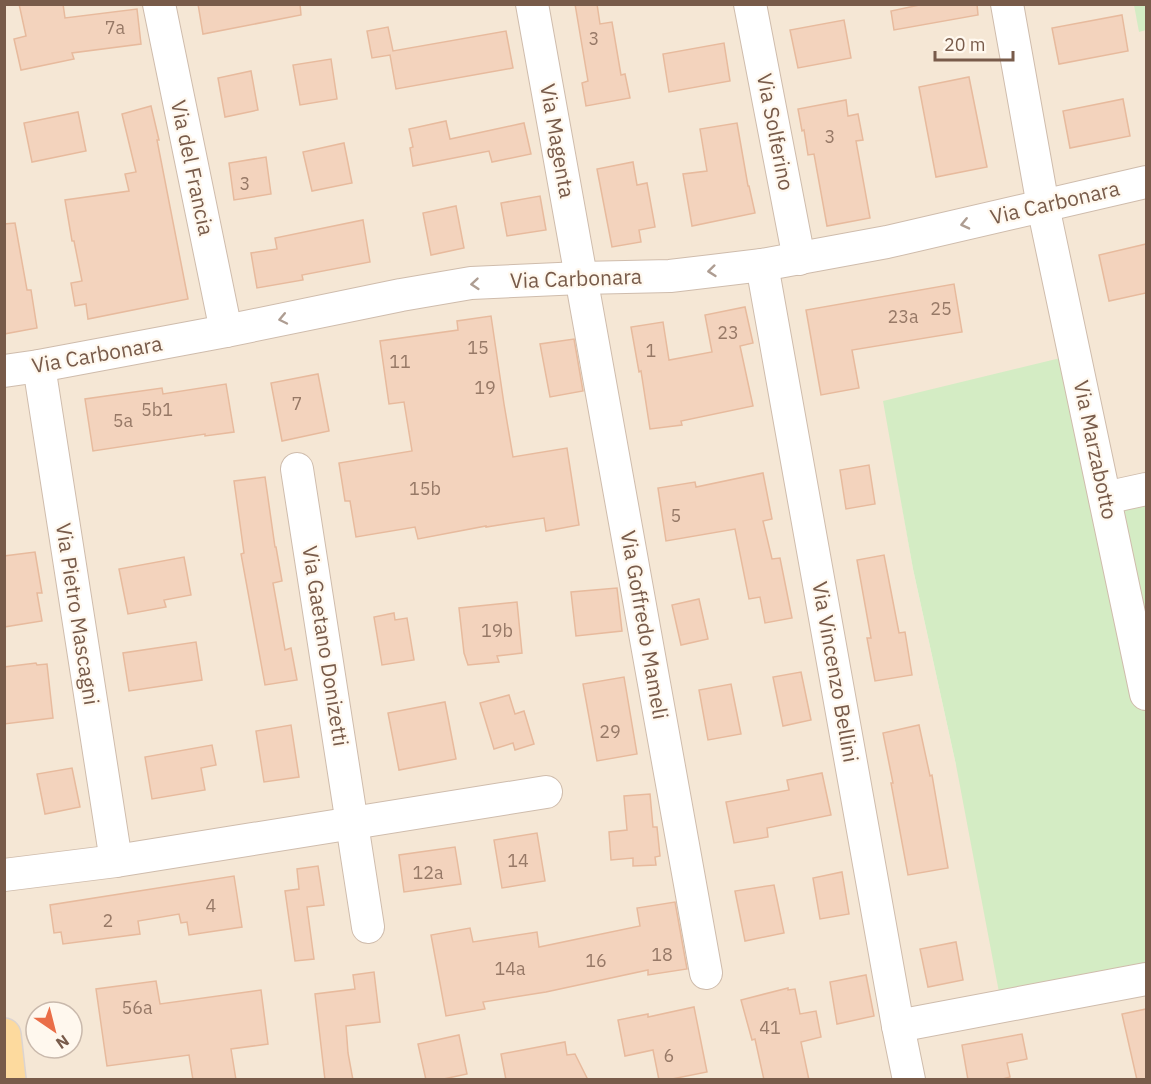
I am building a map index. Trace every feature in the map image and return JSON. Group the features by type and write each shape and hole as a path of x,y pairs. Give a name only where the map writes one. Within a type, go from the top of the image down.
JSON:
{"main road":[{"path":"4,1035 9,1080"}],"street":[{"name":"Via del Francia","path":"159,4 226,331"},
{"name":"Via Magenta","path":"532,4 581,278"},
{"name":"Via Solferino","path":"750,4 799,259"},
{"name":"Via Marzabotto","path":"1007,4 1042,206 1146,694"},
{"name":"Via Carbonara","path":"4,371 226,331 401,295 471,284 670,276 799,259 887,242 1146,182"},
{"name":"Via Vincenzo Bellini","path":"762,265 909,1080"},
{"name":"Via Goffredo Mameli","path":"581,278 706,973"},
{"name":"Via Pietro Mascagni","path":"39,366 116,861"},
{"name":"Via Gaetano Donizetti","path":"297,469 368,927"},
{"path":"1105,498 1146,489"},
{"path":"4,875 116,861 546,792"},
{"path":"898,1026 1146,979"}],"shaded area":[{"path":"5,5 1146,5 1146,501 884,401 913,569 956,765 1146,972 1146,1079 5,1080"}],"green space":[{"path":"1134,5 1146,5 1146,30 1139,32"},
{"path":"1077,354 1107,503 1146,501 1146,972 1001,1003 956,765 913,569 883,401"}],"building":[{"path":"19,4 63,4 65,18 137,9 141,44 72,53 74,59 21,70 14,39 26,36"},
{"path":"198,4 300,4 301,15 203,34"},
{"path":"575,4 597,4 600,24 612,22 621,75 625,74 630,98 586,106 582,83 588,81"},
{"path":"924,4 977,4 978,15 894,30 891,11"},
{"path":"1122,15 1128,51 1059,64 1052,28"},
{"path":"844,20 851,58 798,68 790,30"},
{"path":"388,27 393,51 506,31 513,68 396,89 390,55 372,58 367,31"},
{"path":"724,43 730,81 669,92 663,54"},
{"path":"331,59 337,99 300,105 293,65"},
{"path":"251,71 258,110 225,117 218,78"},
{"path":"969,77 987,167 936,177 919,87"},
{"path":"1123,99 1130,136 1070,148 1063,111"},
{"path":"846,100 848,116 858,114 863,140 856,141 870,218 827,226 814,154 808,155 798,109"},
{"path":"151,106 188,299 88,319 86,304 75,306 71,283 82,281 65,200 129,191 125,174 136,172 122,114"},
{"path":"78,112 86,151 32,162 24,123"},
{"path":"446,121 450,139 524,123 531,154 492,162 489,151 413,166 410,148 413,147 409,129"},
{"path":"737,123 755,213 692,226 683,174 707,171 700,129"},
{"path":"344,143 352,183 312,191 303,152"},
{"path":"266,157 271,194 234,200 229,163"},
{"path":"633,162 637,185 647,183 655,227 639,230 641,242 612,247 597,169"},
{"path":"540,196 546,230 507,236 501,203"},
{"path":"456,206 464,248 431,255 423,213"},
{"path":"363,220 370,262 302,275 303,280 257,288 251,253 277,249 275,238"},
{"path":"15,223 27,290 31,290 37,328 4,334 4,224"},
{"path":"1146,244 1146,293 1109,301 1099,255"},
{"path":"954,284 962,332 852,350 859,388 821,395 806,310"},
{"path":"745,307 753,343 740,346 753,406 681,421 682,425 650,429 631,327 663,322 669,360 712,352 705,315"},
{"path":"491,316 513,457 567,448 579,525 546,531 544,518 418,539 415,527 356,537 350,501 345,501 339,463 412,451 404,402 389,404 380,341 458,330 457,321"},
{"path":"574,339 583,391 550,397 540,344"},
{"path":"318,374 329,431 282,441 271,383"},
{"path":"226,384 234,432 205,436 205,434 93,451 85,399 162,388 163,394"},
{"path":"869,465 875,504 846,509 840,470"},
{"path":"763,473 772,519 763,521 772,559 780,558 792,618 765,623 760,597 749,599 735,529 666,541 658,488 695,482 696,487"},
{"path":"265,477 282,581 273,583 285,650 291,648 297,680 265,685 241,554 244,553 234,481"},
{"path":"35,552 42,593 37,593 42,621 4,627 4,556"},
{"path":"884,555 899,633 905,632 912,675 875,681 867,638 871,638 857,560"},
{"path":"184,557 191,595 164,600 166,607 128,614 119,569"},
{"path":"617,588 622,631 576,636 571,592"},
{"path":"699,599 708,639 681,645 672,605"},
{"path":"517,602 522,653 497,656 499,662 468,665 464,653 459,608"},
{"path":"394,613 395,620 407,618 414,660 382,665 374,617"},
{"path":"196,642 202,680 129,691 123,653"},
{"path":"36,663 37,665 47,664 53,718 4,724 4,667"},
{"path":"801,672 811,720 783,726 773,677"},
{"path":"624,677 637,754 597,761 583,684"},
{"path":"731,684 741,734 708,740 699,690"},
{"path":"509,695 515,714 524,711 534,744 515,750 513,743 494,749 480,703"},
{"path":"445,702 456,759 399,770 388,713"},
{"path":"291,725 299,777 264,782 256,731"},
{"path":"919,725 930,776 932,775 948,868 908,875 883,733"},
{"path":"212,745 216,765 201,768 205,790 152,799 145,757"},
{"path":"72,768 80,807 45,814 37,774"},
{"path":"822,773 831,815 767,828 768,837 734,843 726,802 789,790 787,780"},
{"path":"650,794 653,827 657,827 660,856 655,857 656,865 633,866 633,858 611,860 609,832 627,830 624,796"},
{"path":"537,833 545,881 502,888 494,840"},
{"path":"455,847 461,884 404,892 399,855"},
{"path":"318,866 324,905 307,907 314,959 295,961 285,891 299,889 297,869"},
{"path":"842,872 849,914 820,919 813,878"},
{"path":"234,876 242,927 189,935 187,922 181,923 179,914 138,921 140,934 63,944 61,932 54,933 50,905"},
{"path":"774,885 784,933 745,941 735,891"},
{"path":"675,902 687,969 648,975 648,970 546,992 483,1002 485,1009 446,1016 431,935 470,928 473,942 537,932 539,947 640,926 637,908"},
{"path":"956,942 963,980 928,987 920,949"},
{"path":"374,972 380,1022 346,1026 353,1080 325,1080 315,994 355,989 353,975"},
{"path":"866,975 874,1016 837,1024 830,982"},
{"path":"156,981 160,1004 261,990 268,1044 231,1049 236,1080 193,1080 189,1055 107,1066 96,989"},
{"path":"788,988 788,990 795,989 800,1014 816,1011 821,1037 801,1042 809,1080 764,1080 755,1039 752,1040 741,1000"},
{"path":"694,1007 707,1072 659,1080 653,1050 625,1056 618,1020 648,1014 648,1017"},
{"path":"1146,1009 1146,1080 1137,1080 1122,1014"},
{"path":"1022,1034 1027,1059 1007,1063 1010,1077 999,1080 968,1080 962,1045"},
{"path":"459,1035 467,1074 439,1080 426,1080 418,1044"},
{"path":"565,1042 567,1055 575,1054 588,1080 506,1080 501,1054"}]}
